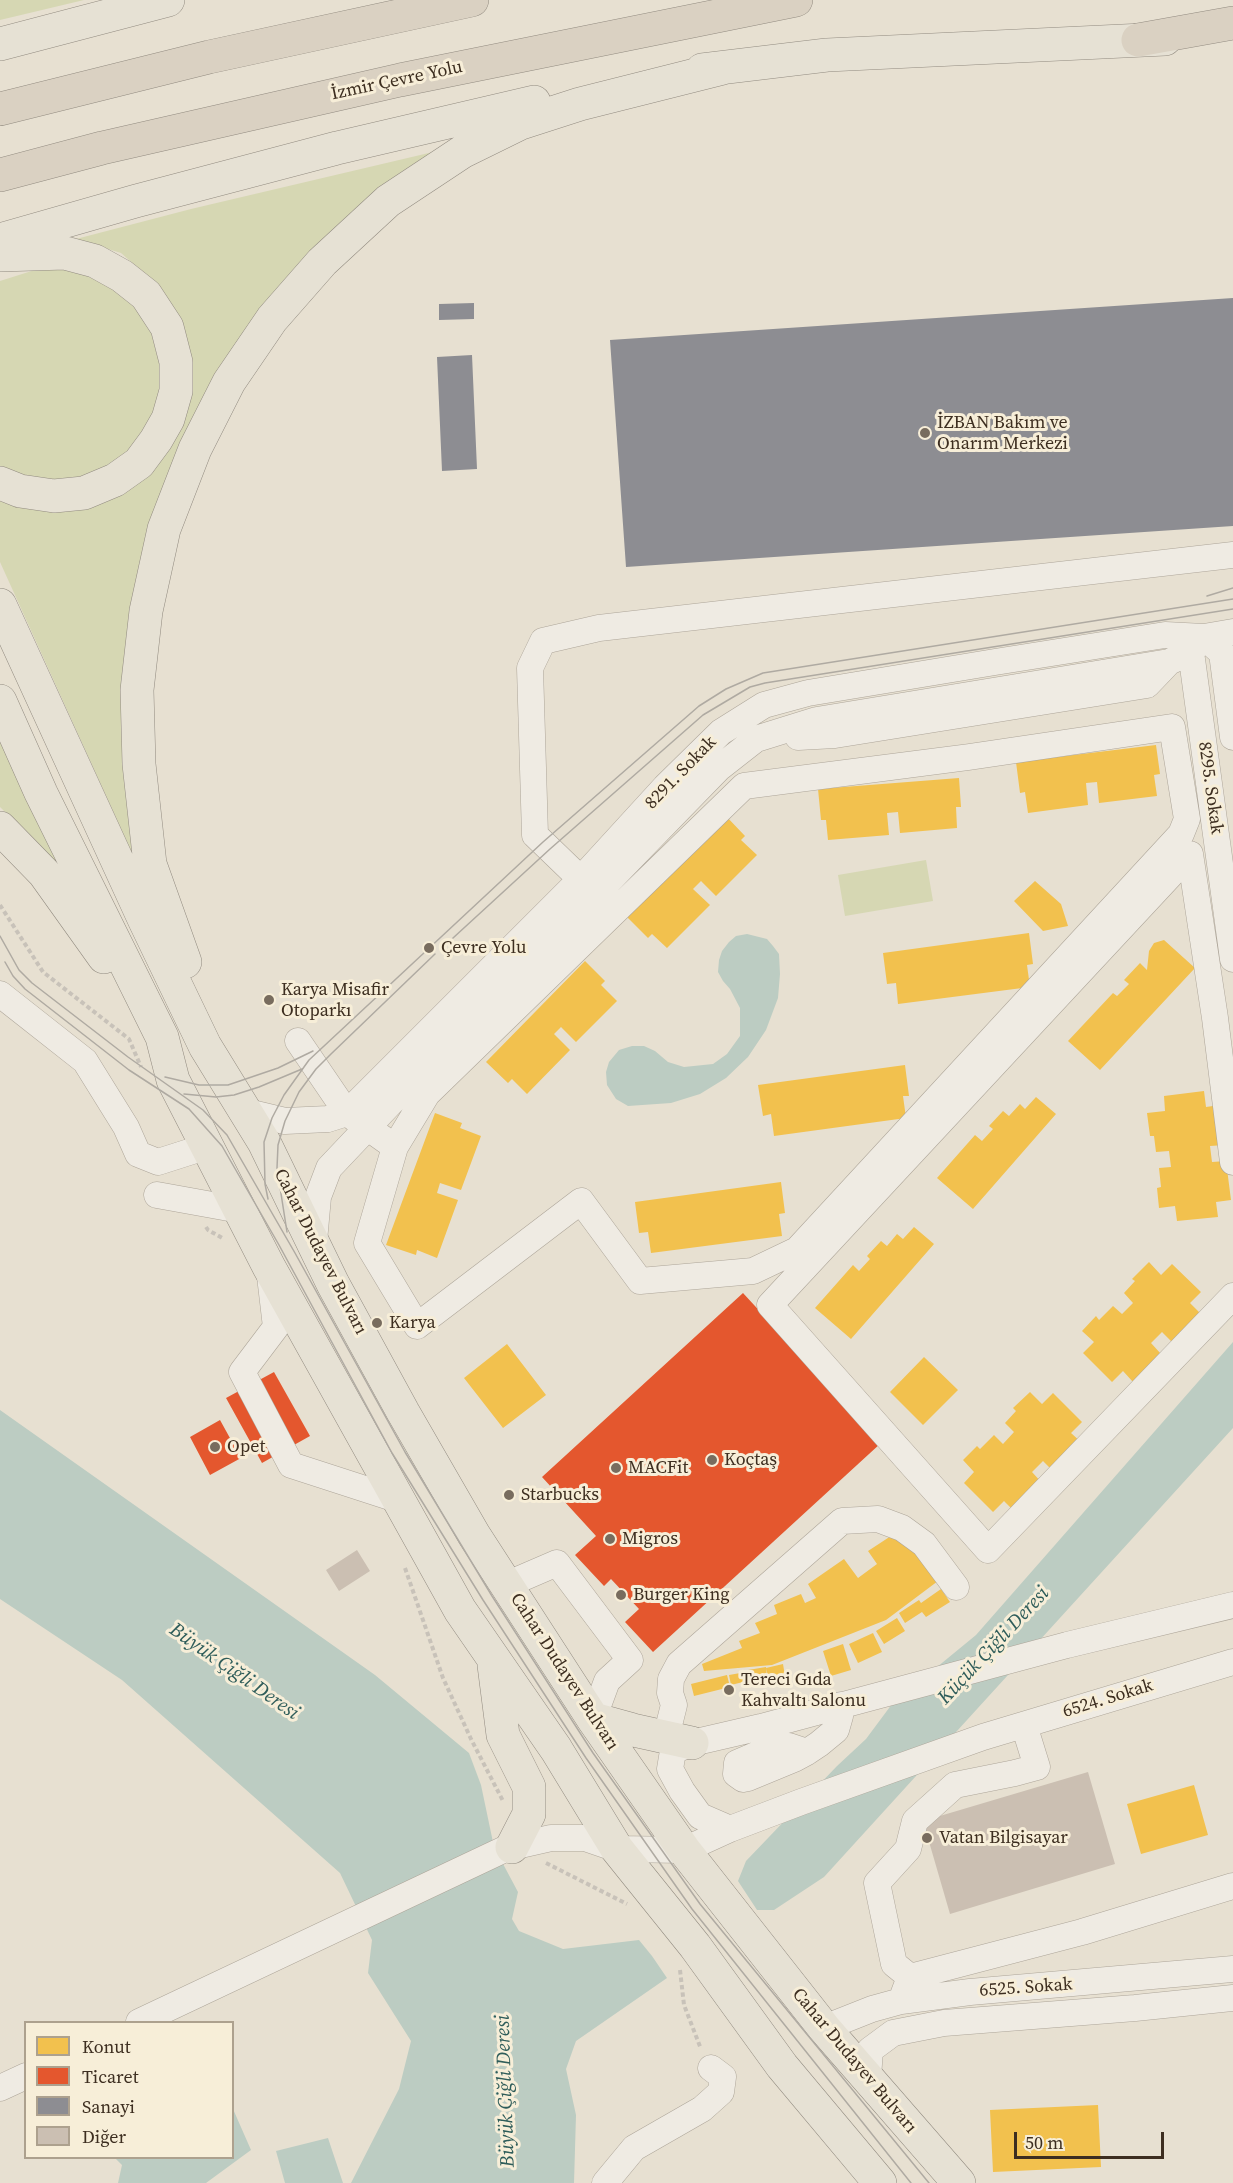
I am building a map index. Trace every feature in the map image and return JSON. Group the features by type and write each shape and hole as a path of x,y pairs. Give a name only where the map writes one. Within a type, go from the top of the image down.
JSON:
{"highway":[{"path":"0,109 208,57 472,0"},
{"name":"İzmir Çevre Yolu","path":"0,175 102,148 400,80 796,0"},
{"path":"1138,40 1233,23"}],"main road":[{"path":"0,44 168,0"},
{"path":"0,240 136,201 337,148 652,77 826,55 1233,35"},
{"path":"206,1046 191,977 150,864 140,764 137,690 146,611 164,529 195,449 229,382 272,319 322,262 388,201 462,153 521,123 580,104 723,68"},
{"path":"0,255 65,253 94,261 122,276 146,295 167,327 176,362 176,390 168,418 156,440 139,463 115,480 84,493 54,496 20,491 0,483"},
{"path":"0,605 144,919 206,1046"},
{"path":"0,701 41,793 162,1037 173,1080 269,1267 460,1610 556,1749 617,1849 695,1946 782,2066 880,2183"},
{"path":"0,828 44,873 162,1037"},
{"name":"Cahar Dudayev Bulvarı","path":"206,1046 243,1111 264,1142 333,1284 403,1412 474,1535 593,1719 684,1850 824,2028 959,2183"},
{"path":"493,1657 503,1735 528,1786 529,1814 514,1846"},
{"path":"593,1719 679,1740"}],"street":[{"path":"588,887 535,835 530,668 543,641 599,628 1233,555"},
{"name":"8291. Sokak","path":"347,1113 588,887 719,768 756,739 817,720 1188,650 1233,632"},
{"name":"8291. Sokak","path":"314,1241 318,1197 329,1167 454,1036 588,887 665,787 721,732 764,705 808,693 1165,636 1188,650"},
{"name":"8295. Sokak","path":"1233,737 1222,653 1188,650 1233,959"},
{"path":"1172,726 1187,819 1181,834 797,1250 753,1271 640,1281 581,1201 417,1326 367,1243 396,1148 427,1094 744,786 969,757 1172,726"},
{"path":"1233,1162 1227,1017 1190,854 770,1305 988,1550 1233,1296"},
{"path":"0,994 84,1061 126,1127 138,1154 158,1161 208,1146"},
{"path":"298,1041 347,1113 396,1148"},
{"path":"243,1111 285,1121 328,1119 347,1113"},
{"path":"157,1195 240,1210"},
{"path":"269,1267 276,1327 242,1372 291,1465 399,1500"},
{"path":"730,1829 700,1816 670,1769 673,1751 679,1740 674,1704 670,1693 670,1679 679,1664 843,1521 878,1519 902,1528 924,1544 956,1587"},
{"path":"506,1585 557,1563 630,1660 607,1681 593,1719"},
{"path":"679,1740 841,1705 1067,1645 1233,1605"},
{"name":"6524. Sokak","path":"684,1850 730,1829 801,1802 983,1737 1233,1662"},
{"path":"807,1752 836,1730 841,1705"},
{"path":"910,1977 894,1965 877,1883 908,1850 915,1821 955,1785 1037,1767 1023,1725"},
{"path":"141,2021 514,1846 551,1838 585,1838 617,1849 684,1850"},
{"path":"910,1977 1082,1932 1233,1886"},
{"name":"6525. Sokak","path":"824,2028 872,2009 901,2001 970,1992 1233,1969"},
{"path":"901,2001 910,1977"},
{"name":"6525. Sokak","path":"868,2077 870,2050 893,2033 944,2023 1233,1998"},
{"path":"605,2183 634,2148 702,2109 721,2092 723,2076 711,2068"},
{"path":"0,2088 24,2077"}],"path":[{"path":"0,905 43,972 129,1039"},
{"path":"403,1560 443,1678 504,1807"},
{"path":"514,1846 519,1857 531,1854 636,1909"},
{"path":"679,1968 684,2005 699,2045 711,2068"}],"green space":[{"path":"0,0 84,0 0,20"},
{"path":"433,152 392,179 169,473 135,860 0,562 0,501 19,506 168,448 156,284 121,253 76,239 191,209"},
{"path":"38,269 67,269 87,273 127,296 148,320 157,355 164,355 158,409 134,447 113,464 88,476 39,483 0,469 0,281"},
{"path":"0,737 61,867 0,807"},
{"path":"926,860 933,901 845,916 838,875"}],"water":[{"path":"747,934 767,939 773,946 779,954 780,974 778,998 766,1030 748,1057 726,1078 700,1094 671,1103 628,1106 616,1099 607,1085 606,1072 609,1062 619,1050 632,1046 644,1046 655,1051 668,1062 684,1067 713,1064 727,1054 740,1036 740,1008 718,972 719,960 729,942 736,936"},
{"name":"Küçük Çiğli Deresi","path":"1233,1342 1233,1428 824,1877 774,1910 757,1910 738,1881 746,1861 866,1739 892,1704 976,1635"},
{"name":"Büyük Çiğli Deresi","path":"0,1410 375,1675 469,1753 481,1785 494,1847 518,1892 512,1919 519,1931 563,1949 639,1940 652,1956 667,1978 576,2041 566,2069 576,2115 574,2183 351,2183 399,2089 411,2041 368,1973 372,1940 340,1873 122,1680 0,1599"},
{"path":"234,2111 251,2150 206,2183 118,2183 122,2165 116,2159 234,2159"},
{"path":"328,2138 343,2183 285,2183 276,2151"}],"building: Konut":[{"path":"1156,745 1160,774 1154,775 1157,796 1099,803 1097,782 1086,783 1088,805 1028,813 1025,792 1020,793 1016,762"},
{"path":"959,778 961,807 956,807 957,828 900,833 898,812 887,813 889,835 828,840 826,820 821,820 818,789"},
{"path":"725,815 745,836 741,840 757,855 716,896 701,881 693,889 710,905 667,948 652,934 648,938 626,916"},
{"path":"1035,881 1061,904 1068,926 1043,931 1014,901"},
{"path":"1029,933 1033,964 1027,965 1030,987 898,1004 896,983 887,984 883,953"},
{"path":"1164,940 1195,968 1100,1070 1068,1041 1113,993 1117,996 1129,984 1124,980 1140,963 1147,970 1149,951 1154,943"},
{"path":"585,961 605,981 601,985 617,1001 576,1042 561,1027 554,1034 570,1050 527,1094 512,1079 508,1083 486,1062"},
{"path":"905,1065 909,1096 903,1096 906,1118 774,1136 771,1114 763,1116 758,1085"},
{"path":"1204,1091 1206,1107 1220,1105 1225,1145 1210,1146 1212,1162 1226,1161 1231,1200 1216,1202 1218,1217 1177,1221 1175,1206 1159,1208 1157,1188 1161,1187 1159,1168 1171,1167 1169,1151 1156,1152 1154,1136 1150,1136 1147,1113 1165,1111 1164,1096"},
{"path":"1036,1097 1056,1114 973,1209 937,1178 975,1135 982,1141 993,1129 989,1126 1003,1111 1009,1116 1020,1104 1025,1109"},
{"path":"435,1113 462,1123 460,1128 481,1136 461,1190 440,1183 437,1193 458,1200 437,1258 417,1250 416,1255 386,1245"},
{"path":"781,1182 785,1213 779,1214 782,1236 651,1253 648,1232 639,1233 635,1202"},
{"path":"914,1227 934,1244 851,1339 815,1308 853,1265 859,1271 870,1259 867,1256 881,1241 887,1246 897,1234 903,1239"},
{"path":"1149,1262 1161,1275 1172,1264 1201,1292 1190,1303 1201,1314 1172,1342 1162,1332 1151,1343 1161,1354 1133,1382 1123,1371 1112,1382 1083,1353 1094,1342 1082,1331 1096,1316 1099,1320 1113,1306 1122,1314 1133,1303 1124,1293 1135,1281 1132,1279"},
{"path":"507,1344 546,1395 503,1428 464,1378"},
{"path":"924,1357 958,1390 923,1425 890,1392"},
{"path":"1030,1392 1042,1404 1053,1393 1082,1422 1071,1433 1082,1443 1053,1471 1043,1461 1032,1472 1042,1483 1014,1511 1004,1501 993,1512 964,1483 974,1472 963,1460 977,1446 980,1449 994,1435 1003,1444 1014,1432 1005,1423 1016,1411 1013,1408"},
{"path":"894,1534 905,1535 942,1578 886,1620 772,1665 704,1671 702,1664 742,1648 739,1641 760,1633 755,1623 777,1614 774,1605 801,1594 805,1603 816,1598 808,1584 844,1559 858,1578 877,1564 868,1551"},
{"path":"941,1589 950,1602 926,1617 922,1612 905,1623 899,1613 919,1600 921,1603"},
{"path":"897,1618 905,1631 884,1644 876,1631"},
{"path":"873,1633 882,1652 858,1663 849,1644"},
{"path":"843,1644 851,1670 831,1676 823,1651"},
{"path":"783,1664 785,1676 769,1680 766,1668"},
{"path":"766,1667 767,1677 750,1681 748,1670"},
{"path":"746,1672 747,1681 731,1685 729,1675"},
{"path":"727,1675 730,1687 694,1696 691,1684"},
{"path":"1194,1785 1208,1835 1141,1854 1127,1804"},
{"path":"1098,2105 1101,2167 993,2172 990,2110"}],"building: Ticaret":[{"name":"Koçtaş","path":"743,1293 881,1443 653,1652 625,1622 639,1609 611,1579 604,1586 575,1555 596,1536 542,1477"},
{"path":"274,1372 310,1436 262,1463 226,1398"},
{"name":"Opet","path":"220,1420 241,1458 210,1475 190,1437"}],"building: Sanayi":[{"name":"İZBAN Bakım ve Onarım Merkezi","path":"1233,298 1233,526 626,567 610,340"},
{"path":"474,303 474,319 439,320 439,304"},
{"path":"472,355 477,469 442,471 437,357"}],"building: Diğer":[{"path":"357,1550 370,1571 339,1591 326,1570"},
{"path":"1088,1772 1115,1864 950,1914 923,1821"}],"tram line":[{"path":"1207,596 1233,588"},
{"path":"268,1199 265,1184 264,1142 272,1118 284,1095 309,1060 543,842 699,706 726,689 763,673 1233,599"},
{"path":"453,938 550,849 703,715 750,687 1233,609"},
{"path":"0,936 19,970 32,983 128,1057 203,1110 227,1135 405,1452 492,1596 593,1753 700,1904 929,2183"},
{"path":"287,1232 277,1168 278,1145 285,1121 299,1092 316,1069 435,954"},
{"path":"5,962 13,976 25,989 129,1070 189,1109 222,1146 279,1245 392,1453 483,1600 586,1758 692,1909 911,2183"},
{"path":"165,1077 199,1085 228,1085 278,1068 313,1051"},
{"path":"184,1094 216,1097 234,1095 302,1069"}],"place":[{"name":"İZBAN Bakım ve Onarım Merkezi","path":"925,433"},
{"name":"Çevre Yolu","path":"429,948"},
{"name":"Karya Misafir Otoparkı","path":"269,1000"},
{"name":"Karya","path":"377,1323"},
{"name":"Opet","path":"215,1447"},
{"name":"Koçtaş","path":"712,1460"},
{"name":"MACFit","path":"616,1468"},
{"name":"Starbucks","path":"509,1495"},
{"name":"Migros","path":"610,1539"},
{"name":"Burger King","path":"621,1595"},
{"name":"Tereci Gıda Kahvaltı Salonu","path":"729,1690"},
{"name":"Vatan Bilgisayar","path":"927,1838"}]}
